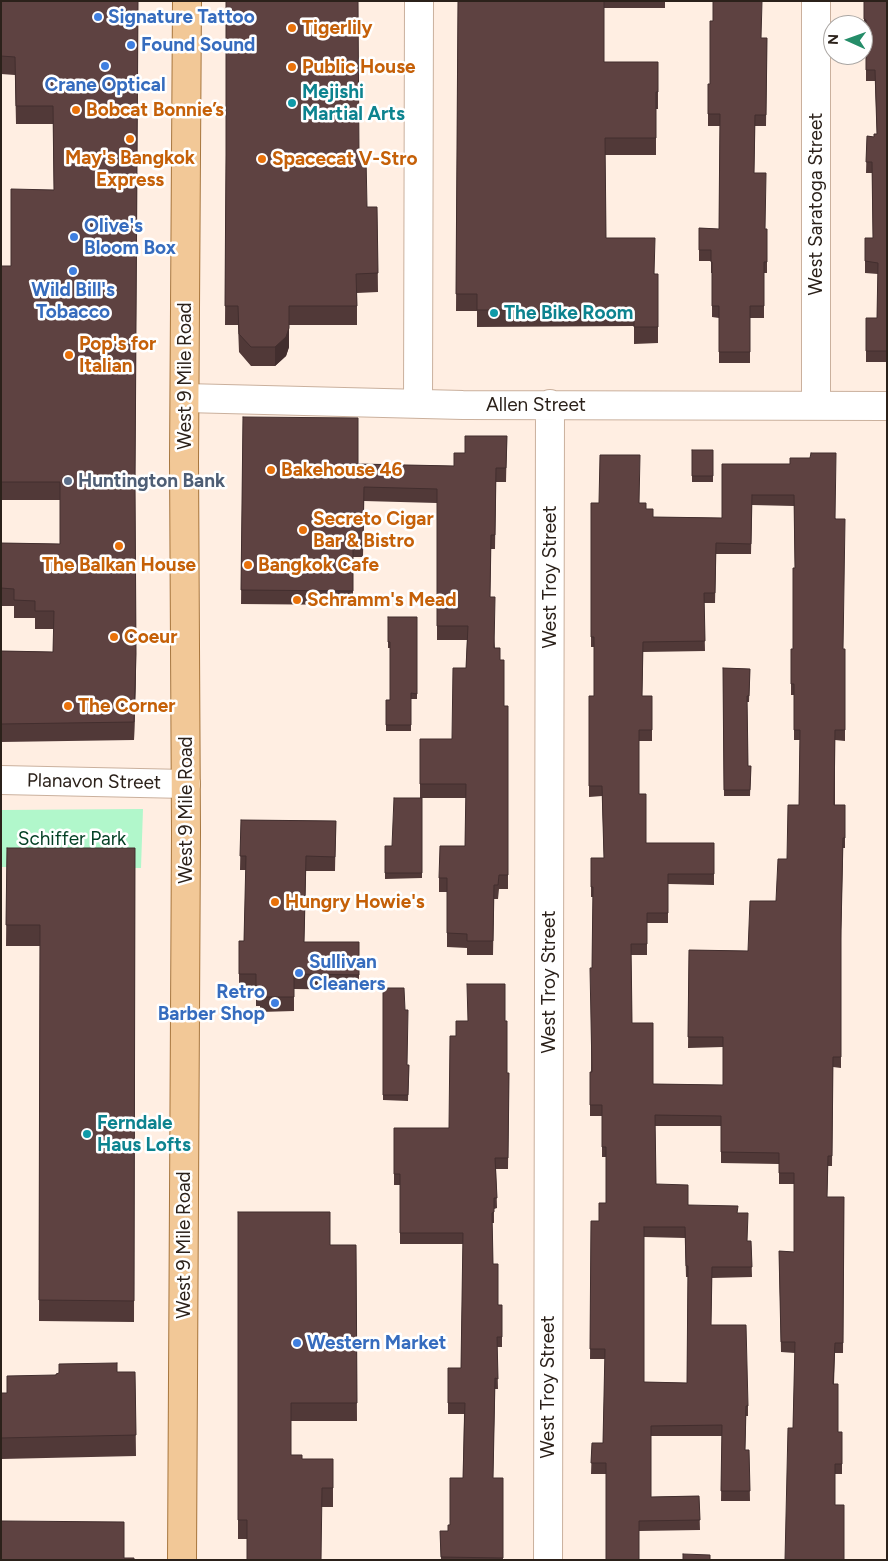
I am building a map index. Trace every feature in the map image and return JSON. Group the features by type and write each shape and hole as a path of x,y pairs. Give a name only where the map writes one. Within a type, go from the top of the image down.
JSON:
{"main road":[{"name":"West 9 Mile Road","path":"182,1560 186,784 187,1"}],"street":[{"path":"418,404 419,1"},
{"name":"West Saratoga Street","path":"816,1 816,406"},
{"name":"Allen Street","path":"185,398 418,404 887,406"},
{"name":"West Troy Street","path":"548,1560 550,404"},
{"name":"Planavon Street","path":"1,780 186,784"}],"green space":[{"name":"Schiffer Park","path":"143,809 141,868 1,867 1,810"}],"building":[{"path":"1,1 138,1 135,483 136,654 134,722 1,724 1,651 53,652 54,611 35,611 35,601 14,600 14,589 1,588 1,543 60,544 60,482 1,482 1,266 11,266 11,189 54,190 53,106 16,106 15,57 1,56"},
{"path":"226,1 358,1 359,157 366,157 367,207 377,207 378,273 356,274 357,306 289,306 289,328 286,337 275,347 251,347 239,334 238,306 225,306"},
{"path":"458,1 604,1 604,62 658,62 656,138 605,138 606,238 655,238 654,274 658,274 658,327 634,327 634,310 477,310 477,294 456,294"},
{"path":"713,1 762,1 761,38 767,38 766,115 755,115 754,173 766,173 765,229 767,229 767,262 764,262 764,306 750,306 750,352 719,352 719,306 712,306 711,250 699,250 699,228 719,229 720,114 708,114 710,21 713,21"},
{"path":"864,1 887,1 887,351 866,351 866,318 877,318 878,263 865,261 865,238 873,238 872,162 866,162 867,136 874,137 874,134 877,134 875,70 866,70 866,65 873,65 873,15 864,15"},
{"path":"243,417 358,418 358,464 454,466 454,453 465,453 465,436 507,436 506,468 496,468 495,535 491,535 490,597 495,597 494,648 500,648 500,660 504,660 504,706 508,706 508,875 499,875 498,885 494,885 493,941 467,941 467,934 447,933 447,878 439,878 440,846 465,846 466,784 420,784 420,739 452,739 453,668 466,668 468,626 437,626 437,489 364,487 363,543 353,543 353,591 241,590"},
{"path":"692,450 713,450 713,476 692,476"},
{"path":"811,453 836,453 835,519 845,519 843,649 845,649 845,730 835,730 834,805 845,805 841,930 841,1057 833,1057 832,1156 828,1156 827,1197 844,1197 843,1343 835,1343 833,1384 838,1384 838,1432 842,1432 842,1464 835,1464 835,1505 844,1505 844,1560 785,1560 788,1428 793,1428 795,1342 781,1342 779,1251 794,1252 794,1173 779,1173 779,1153 721,1152 721,1116 655,1115 656,1184 688,1185 688,1205 738,1206 737,1213 748,1213 747,1241 751,1241 752,1267 712,1267 711,1325 746,1325 748,1406 746,1406 745,1450 749,1450 750,1491 721,1491 722,1425 651,1426 651,1497 699,1496 700,1520 639,1521 639,1560 606,1560 606,1463 591,1463 592,1443 603,1443 605,1349 590,1349 591,1221 599,1221 599,1203 606,1203 606,1147 602,1147 602,1105 590,1105 590,1072 592,1072 590,968 592,968 593,887 591,887 591,858 604,858 602,786 589,786 589,696 594,696 594,637 591,637 591,503 599,503 600,455 640,455 639,503 646,503 646,509 653,509 653,517 722,518 722,464 790,464 790,458 810,458","holes":["752,495 794,495 795,568 793,568 791,684 794,684 794,730 800,730 799,805 788,805 787,859 778,859 776,901 750,901 748,951 689,950 688,1037 723,1037 723,1085 653,1084 653,1023 632,1023 631,944 647,944 647,913 668,913 668,874 714,874 714,843 646,843 646,794 639,794 639,730 652,730 652,696 642,696 643,642 705,641 704,593 715,593 716,543 751,544","644,1227 685,1227 686,1266 688,1266 687,1383 644,1382"]},
{"path":"388,617 417,617 417,694 411,693 411,725 386,725 386,700 390,700"},
{"path":"723,668 750,669 749,696 747,696 748,766 751,766 750,790 724,790"},
{"path":"394,798 422,798 422,873 385,873 385,846 392,846"},
{"path":"241,820 336,821 335,857 306,856 304,942 359,942 359,975 294,974 294,997 260,997 260,991 256,991 256,974 239,974 239,941 244,941 246,856 240,856"},
{"name":"Ferndale Haus Lofts","path":"7,848 135,848 134,1301 39,1300 40,925 6,925"},
{"path":"467,984 505,984 507,1073 509,1073 508,1158 495,1158 497,1198 494,1198 494,1212 492,1213 493,1264 498,1264 498,1305 502,1305 502,1337 497,1337 498,1379 495,1378 493,1478 503,1478 503,1558 441,1557 440,1531 448,1531 448,1525 450,1525 450,1478 463,1478 465,1403 448,1403 448,1368 461,1368 463,1233 400,1233 400,1174 394,1174 394,1128 449,1128 450,1036 456,1036 456,1021 468,1021"},
{"path":"383,988 404,988 405,1010 408,1010 408,1095 383,1095"},
{"name":"Western Market","path":"238,1212 330,1212 330,1245 356,1245 357,1403 291,1403 291,1455 302,1455 302,1459 333,1459 333,1488 322,1488 321,1560 247,1560 247,1520 238,1520"},
{"path":"117,1363 117,1372 135,1372 136,1435 1,1438 1,1393 7,1393 7,1376 56,1375 59,1373 59,1364"},
{"path":"1,1521 124,1522 124,1558 134,1558 134,1560 1,1560"},
{"path":"683,1554 710,1555 710,1560 683,1560"}],"place":[{"name":"Signature Tattoo","path":"98,17"},
{"name":"Tigerlily","path":"292,28"},
{"name":"Found Sound","path":"131,45"},
{"name":"Crane Optical","path":"105,66"},
{"name":"Public House","path":"292,67"},
{"name":"Mejishi Martial Arts","path":"292,103"},
{"name":"Bobcat Bonnie’s","path":"76,110"},
{"name":"May's Bangkok Express","path":"130,139"},
{"name":"Spacecat V-Stro","path":"262,159"},
{"name":"Olive's Bloom Box","path":"74,237"},
{"name":"Wild Bill's Tobacco","path":"73,271"},
{"name":"The Bike Room","path":"494,313"},
{"name":"Pop's for Italian","path":"69,355"},
{"name":"Bakehouse 46","path":"271,470"},
{"name":"Huntington Bank","path":"68,481"},
{"name":"Secreto Cigar Bar & Bistro","path":"303,530"},
{"name":"The Balkan House","path":"119,546"},
{"name":"Bangkok Cafe","path":"248,565"},
{"name":"Schramm's Mead","path":"297,600"},
{"name":"Coeur","path":"114,637"},
{"name":"The Corner","path":"68,706"},
{"name":"Hungry Howie's","path":"275,902"},
{"name":"Sullivan Cleaners","path":"299,973"},
{"name":"Retro Barber Shop","path":"275,1003"},
{"name":"Ferndale Haus Lofts","path":"87,1134"},
{"name":"Western Market","path":"297,1343"}]}
